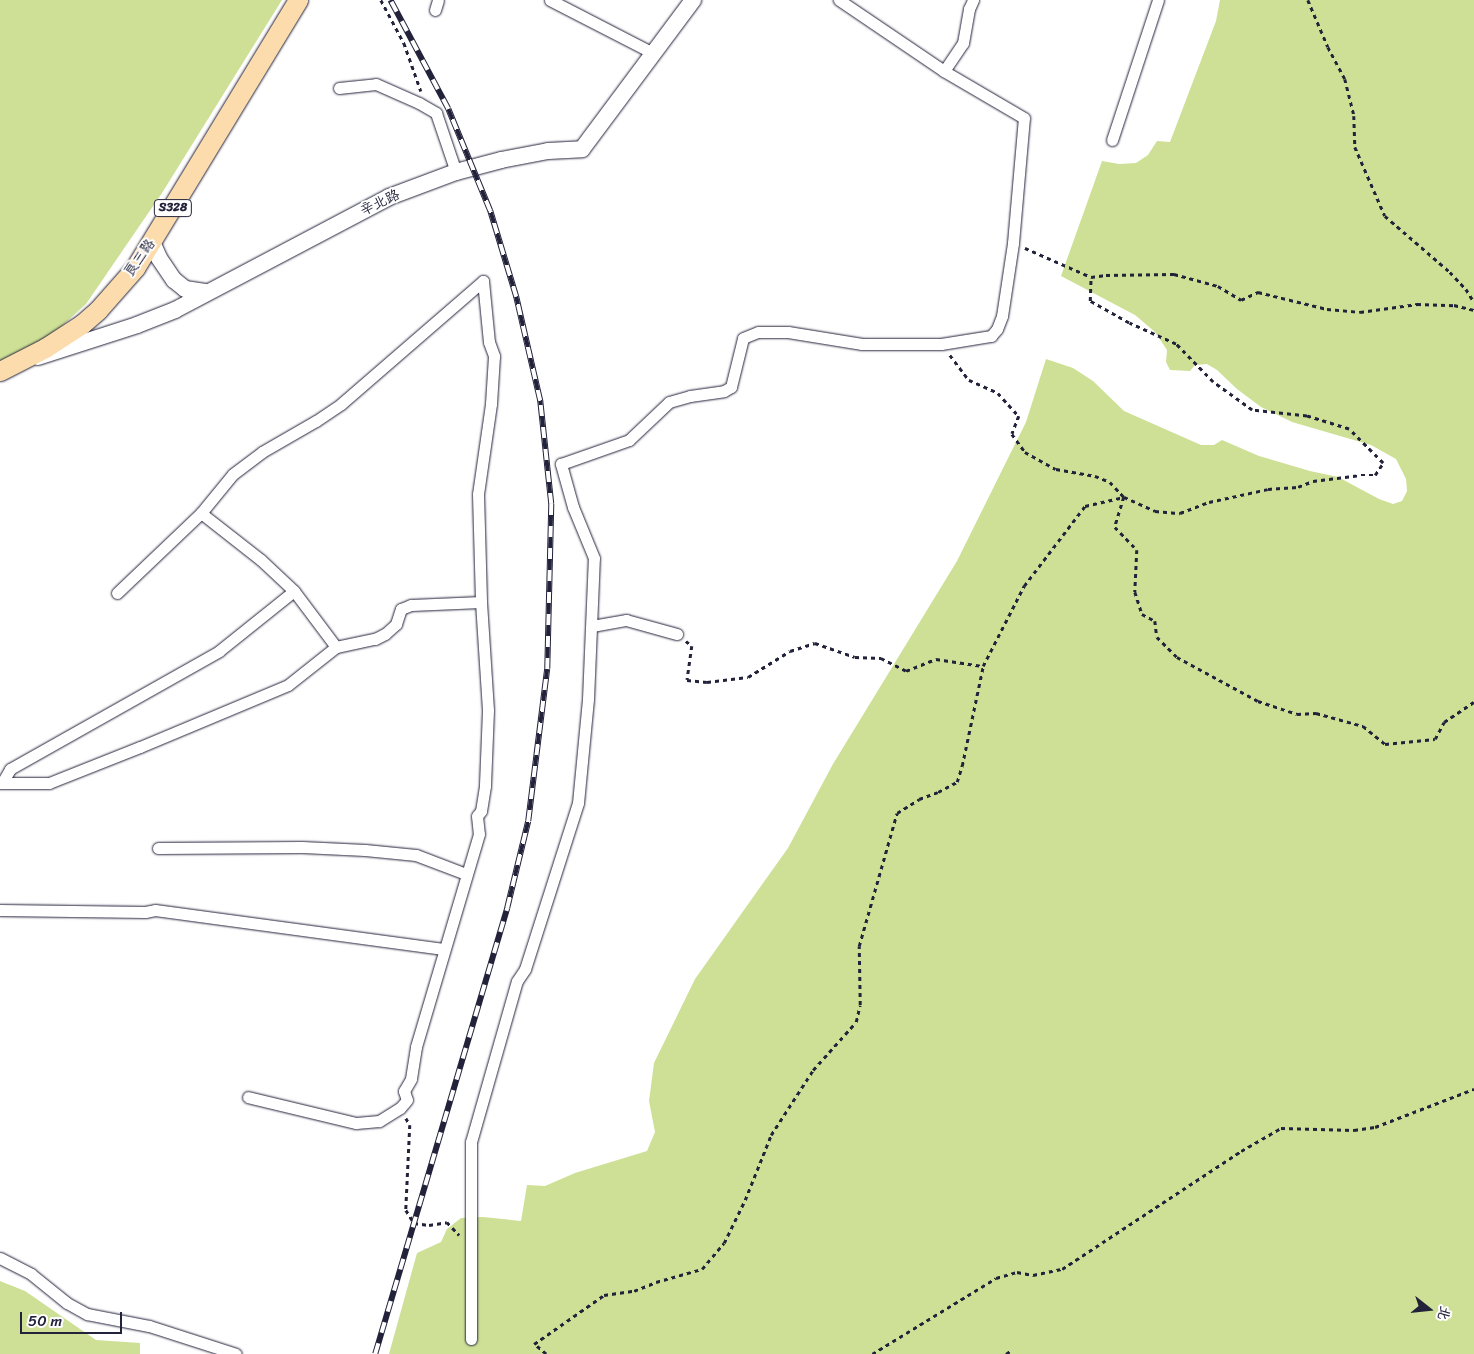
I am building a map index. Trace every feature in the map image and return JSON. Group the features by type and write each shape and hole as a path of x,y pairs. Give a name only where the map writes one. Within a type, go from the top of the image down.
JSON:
{"main road":[{"name":"良三路","path":"0,371 19,363 68,335 98,310 135,268 298,0"}],"street":[{"path":"550,0 653,54"},
{"name":"辛北路","path":"19,363 137,325 175,310 390,197 456,172 517,156 582,149 693,0"},
{"path":"471,1339 472,1142 517,981 525,969 578,803 592,626 594,558 573,507 560,464 629,440 669,402 690,396 724,391 731,387 743,338 758,332 788,332 862,344 932,344 991,336 997,329 1002,316 1013,243 1024,118 944,71 840,0"},
{"path":"944,71 963,43 968,9 972,0"},
{"path":"1112,140 1158,0"},
{"path":"339,88 376,84 436,113 456,172"},
{"path":"152,242 159,258 174,280 185,288 207,292"},
{"path":"118,593 201,513 234,474 262,452 316,421 341,404 483,281 489,342 494,356 491,404 478,494 481,602 488,710 485,786 481,811 477,816 479,834 466,874 466,884 443,949 416,1047 411,1079 404,1091 406,1100 400,1108 379,1120 356,1123 248,1097"},
{"path":"201,513 261,560 294,592 336,647"},
{"path":"1,783 10,768 219,651 294,592"},
{"path":"1,783 49,783 288,685 336,647 375,639 386,634 396,624 401,609 411,604 481,602"},
{"path":"592,626 626,620 678,634"},
{"path":"158,848 302,847 364,850 416,855 466,874"},
{"path":"0,910 145,912 155,910 443,949"},
{"path":"0,1258 31,1274 68,1302 88,1314 149,1326 236,1354"}],"path":[{"path":"381,0 404,43 426,107"},
{"path":"1308,0 1328,47 1345,78 1354,116 1354,147 1385,216 1450,272 1474,302"},
{"path":"1013,243 1091,278 1106,275 1174,274 1218,286 1241,300 1258,292 1327,309 1360,312 1417,304 1454,306 1474,310"},
{"path":"932,344 952,356 969,380 998,392 1019,416 1012,434 1026,452 1056,469 1096,476 1110,482 1124,497 1154,511 1180,512 1209,502 1268,489 1298,487 1313,481 1375,475 1383,463 1349,429 1307,416 1252,410 1213,382 1176,344 1129,323 1090,301 1091,278"},
{"path":"546,1354 534,1344 604,1295 634,1291 656,1282 702,1269 724,1243 745,1200 771,1136 813,1070 856,1022 860,1005 859,946 897,813 918,798 938,792 957,782 983,666 1024,586 1085,506 1124,497"},
{"path":"1124,497 1116,527 1137,550 1135,592 1142,614 1155,621 1158,637 1177,656 1258,701 1297,714 1316,713 1363,726 1385,744 1435,739 1444,722 1474,702"},
{"path":"678,634 692,646 687,680 707,682 748,677 790,651 815,643 855,657 881,658 906,671 936,659 983,666"},
{"path":"872,1354 996,1278 1017,1272 1033,1275 1062,1269 1241,1151 1281,1128 1354,1130 1375,1127 1474,1089"},
{"path":"400,1108 410,1125 406,1210 414,1223 429,1225 447,1222 471,1248"},
{"path":"1006,1354 1010,1351"}],"green space":[{"path":"0,0 282,0 162,193 86,304 53,334 0,365"},
{"path":"1220,0 1474,0 1474,1354 389,1354 417,1253 441,1242 447,1229 461,1218 483,1217 521,1221 527,1185 545,1186 575,1173 647,1151 655,1132 649,1101 654,1063 695,979 788,848 833,764 957,561 1026,422 1046,359 1073,368 1093,381 1124,411 1201,445 1214,445 1222,440 1259,456 1338,477 1379,499 1393,504 1402,501 1407,491 1406,479 1396,459 1371,445 1292,422 1261,407 1237,389 1217,370 1207,364 1195,365 1190,371 1170,370 1166,362 1167,350 1155,332 1135,315 1061,276 1102,161 1119,164 1136,163 1148,155 1157,141 1170,142 1216,21"},
{"path":"0,1281 25,1291 96,1340 140,1343 140,1354 0,1354"}],"railway":[{"path":"375,1354 507,908 528,821 547,669 551,504 540,401 516,297 490,211 448,109 390,0"}]}
